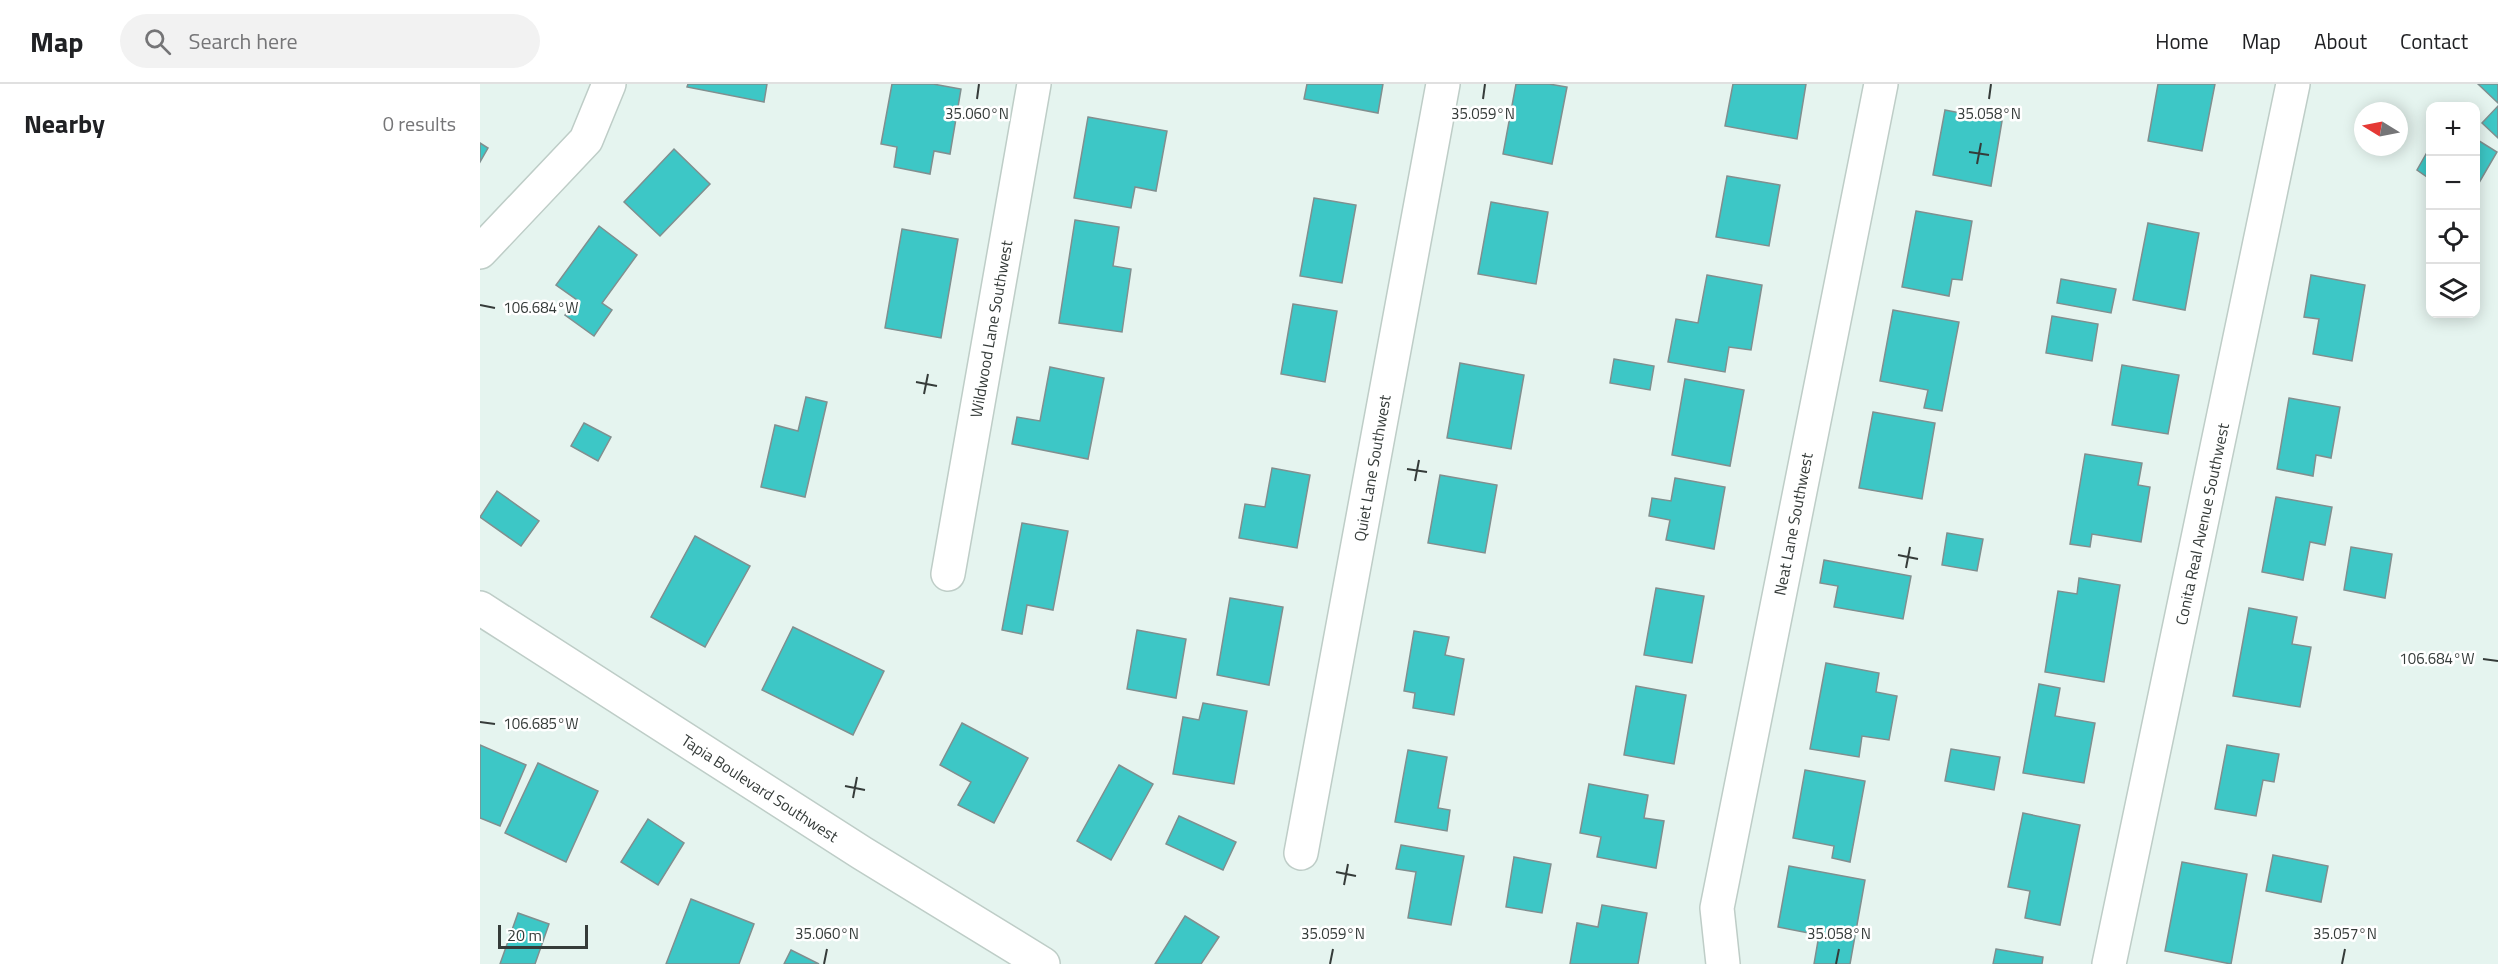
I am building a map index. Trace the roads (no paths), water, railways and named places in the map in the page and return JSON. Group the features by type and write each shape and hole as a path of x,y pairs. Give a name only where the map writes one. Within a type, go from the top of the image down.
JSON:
{"street":[{"path":"480,252 586,141 609,84"},
{"name":"Wildwood Lane Southwest","path":"948,574 1034,84"},
{"name":"Quiet Lane Southwest","path":"1301,853 1443,84"},
{"name":"Neat Lane Southwest","path":"1723,964 1717,908 1881,84"},
{"name":"Conita Real Avenue Southwest","path":"2109,964 2293,84"},
{"name":"Tapia Boulevard Southwest","path":"480,608 862,853 1043,964"}]}
